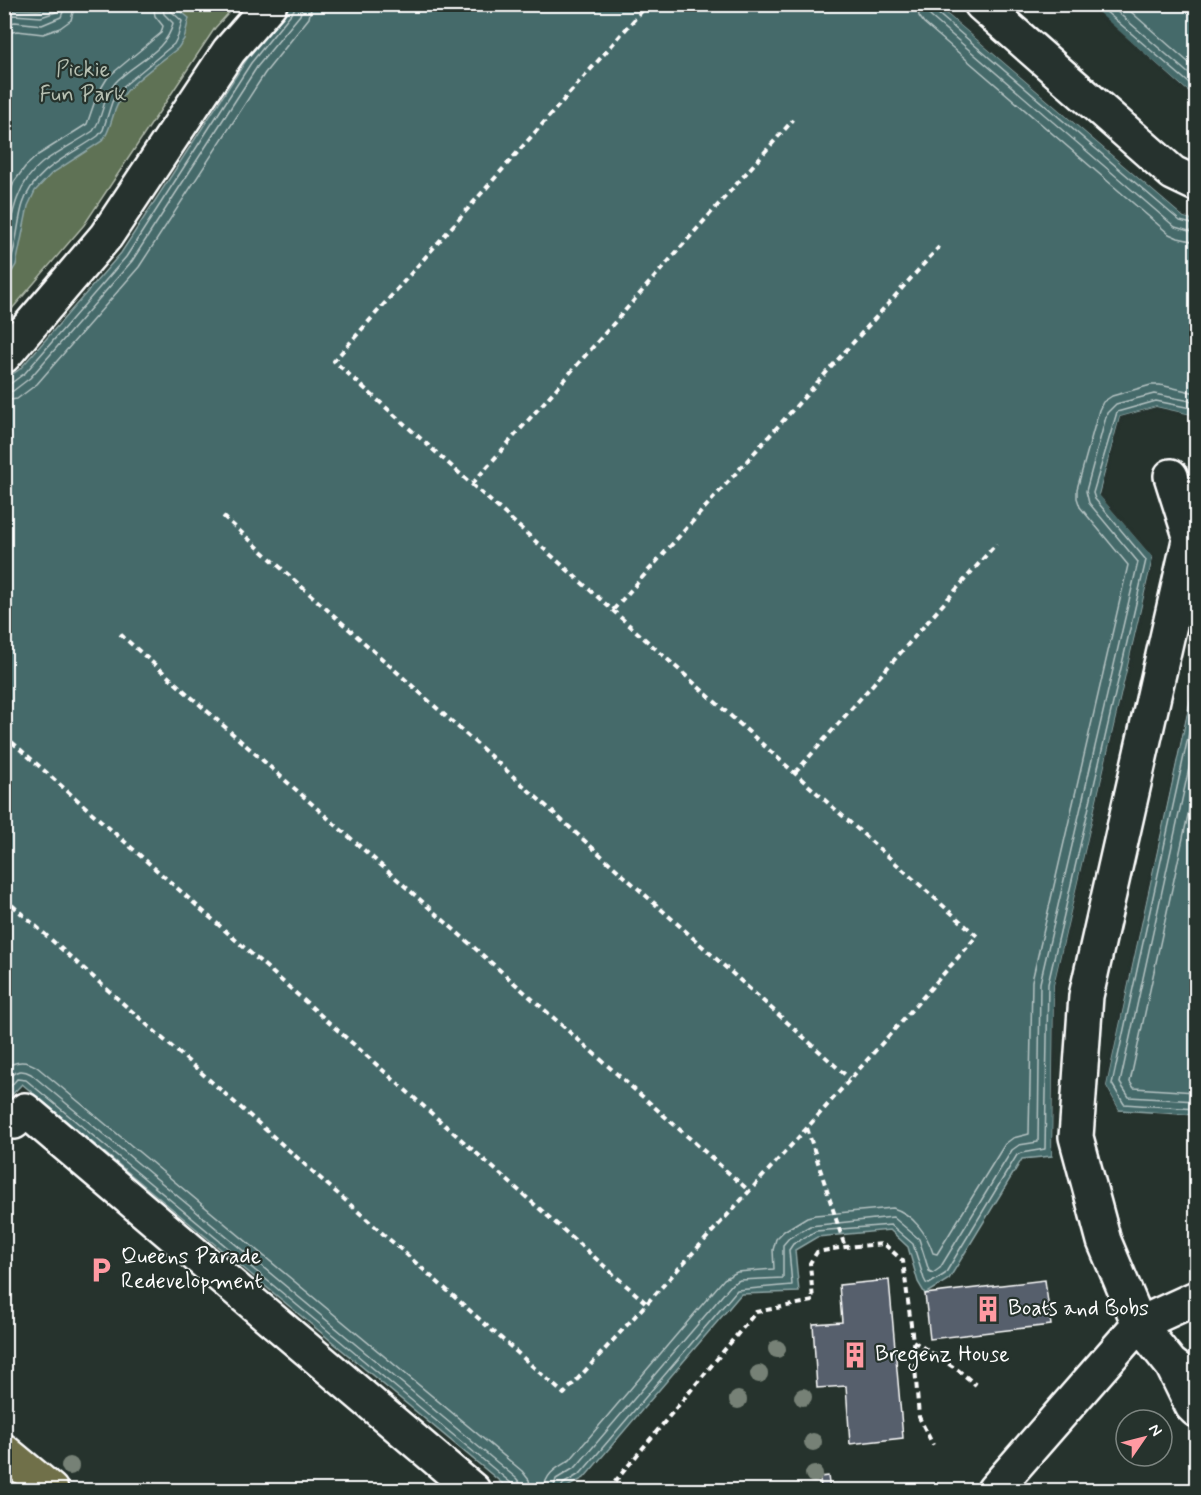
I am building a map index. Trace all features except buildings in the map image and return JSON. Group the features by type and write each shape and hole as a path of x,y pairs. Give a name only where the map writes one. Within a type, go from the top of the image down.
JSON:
{"main road":[{"path":"4,1451 51,1491"}],"street":[{"path":"4,356 106,236 229,51 270,4"},
{"path":"981,4 1173,173 1197,184"},
{"path":"1171,476 1190,536 1086,996 1076,1137 1104,1241 1139,1324 1184,1373 1192,1406 1197,1410"},
{"path":"4,1114 14,1122 25,1110 473,1491"},
{"path":"994,1491 1139,1324 1197,1298"}],"path":[{"path":"4,898 564,1394 807,1128 977,936 334,361 648,4"},
{"path":"472,484 793,120"},
{"path":"613,610 939,247"},
{"path":"223,516 849,1078"},
{"path":"795,773 996,544"},
{"path":"120,634 748,1190"},
{"path":"4,735 646,1303"},
{"path":"807,1128 845,1246"},
{"path":"608,1491 756,1312 813,1301 810,1263 817,1252 845,1246 884,1244 903,1261 919,1417 933,1445"},
{"path":"913,1341 958,1370 976,1385"}],"green space":[{"name":"Pickie Fun Park","path":"5,5 236,5 215,28 84,225 5,317"}],"water":[{"name":"Pickie Fun Park","path":"56,4 173,5 189,18 184,39 178,48 138,80 124,95 116,107 108,132 102,141 51,174 35,191 28,206 16,265 5,283 5,13 17,9 49,8"},
{"path":"291,5 937,5 1184,217 1196,220 1196,416 1156,407 1120,417 1099,494 1153,557 1054,985 1052,1156 1022,1159 949,1279 925,1294 918,1282 908,1247 890,1230 817,1237 795,1250 799,1292 741,1294 584,1478 562,1490 508,1488 22,1084 7,1100 5,1098 4,380 20,369 121,253 247,59"},
{"path":"1088,5 1196,5 1196,97 1185,89"},
{"path":"1196,673 1196,1115 1119,1110 1106,1086"}],"pier":[{"path":"941,4 1186,214 1196,217 1196,220 1184,217 937,5"},
{"path":"1085,4 1090,5 1196,97 1196,100 1183,91"},
{"path":"1156,407 1196,416 1196,419 1156,410 1123,419 1102,494 1156,558 1057,986 1055,1154 1052,1156 1054,985 1153,558 1099,495 1120,417"},
{"path":"1196,670 1106,1086 1119,1110 1117,1111 1103,1085"}],"place":[{"name":"Queens Parade Redevelopment","path":"101,1270"},
{"name":"Boats and Bobs","path":"988,1309"},
{"name":"Bregenz House","path":"855,1355"}]}
